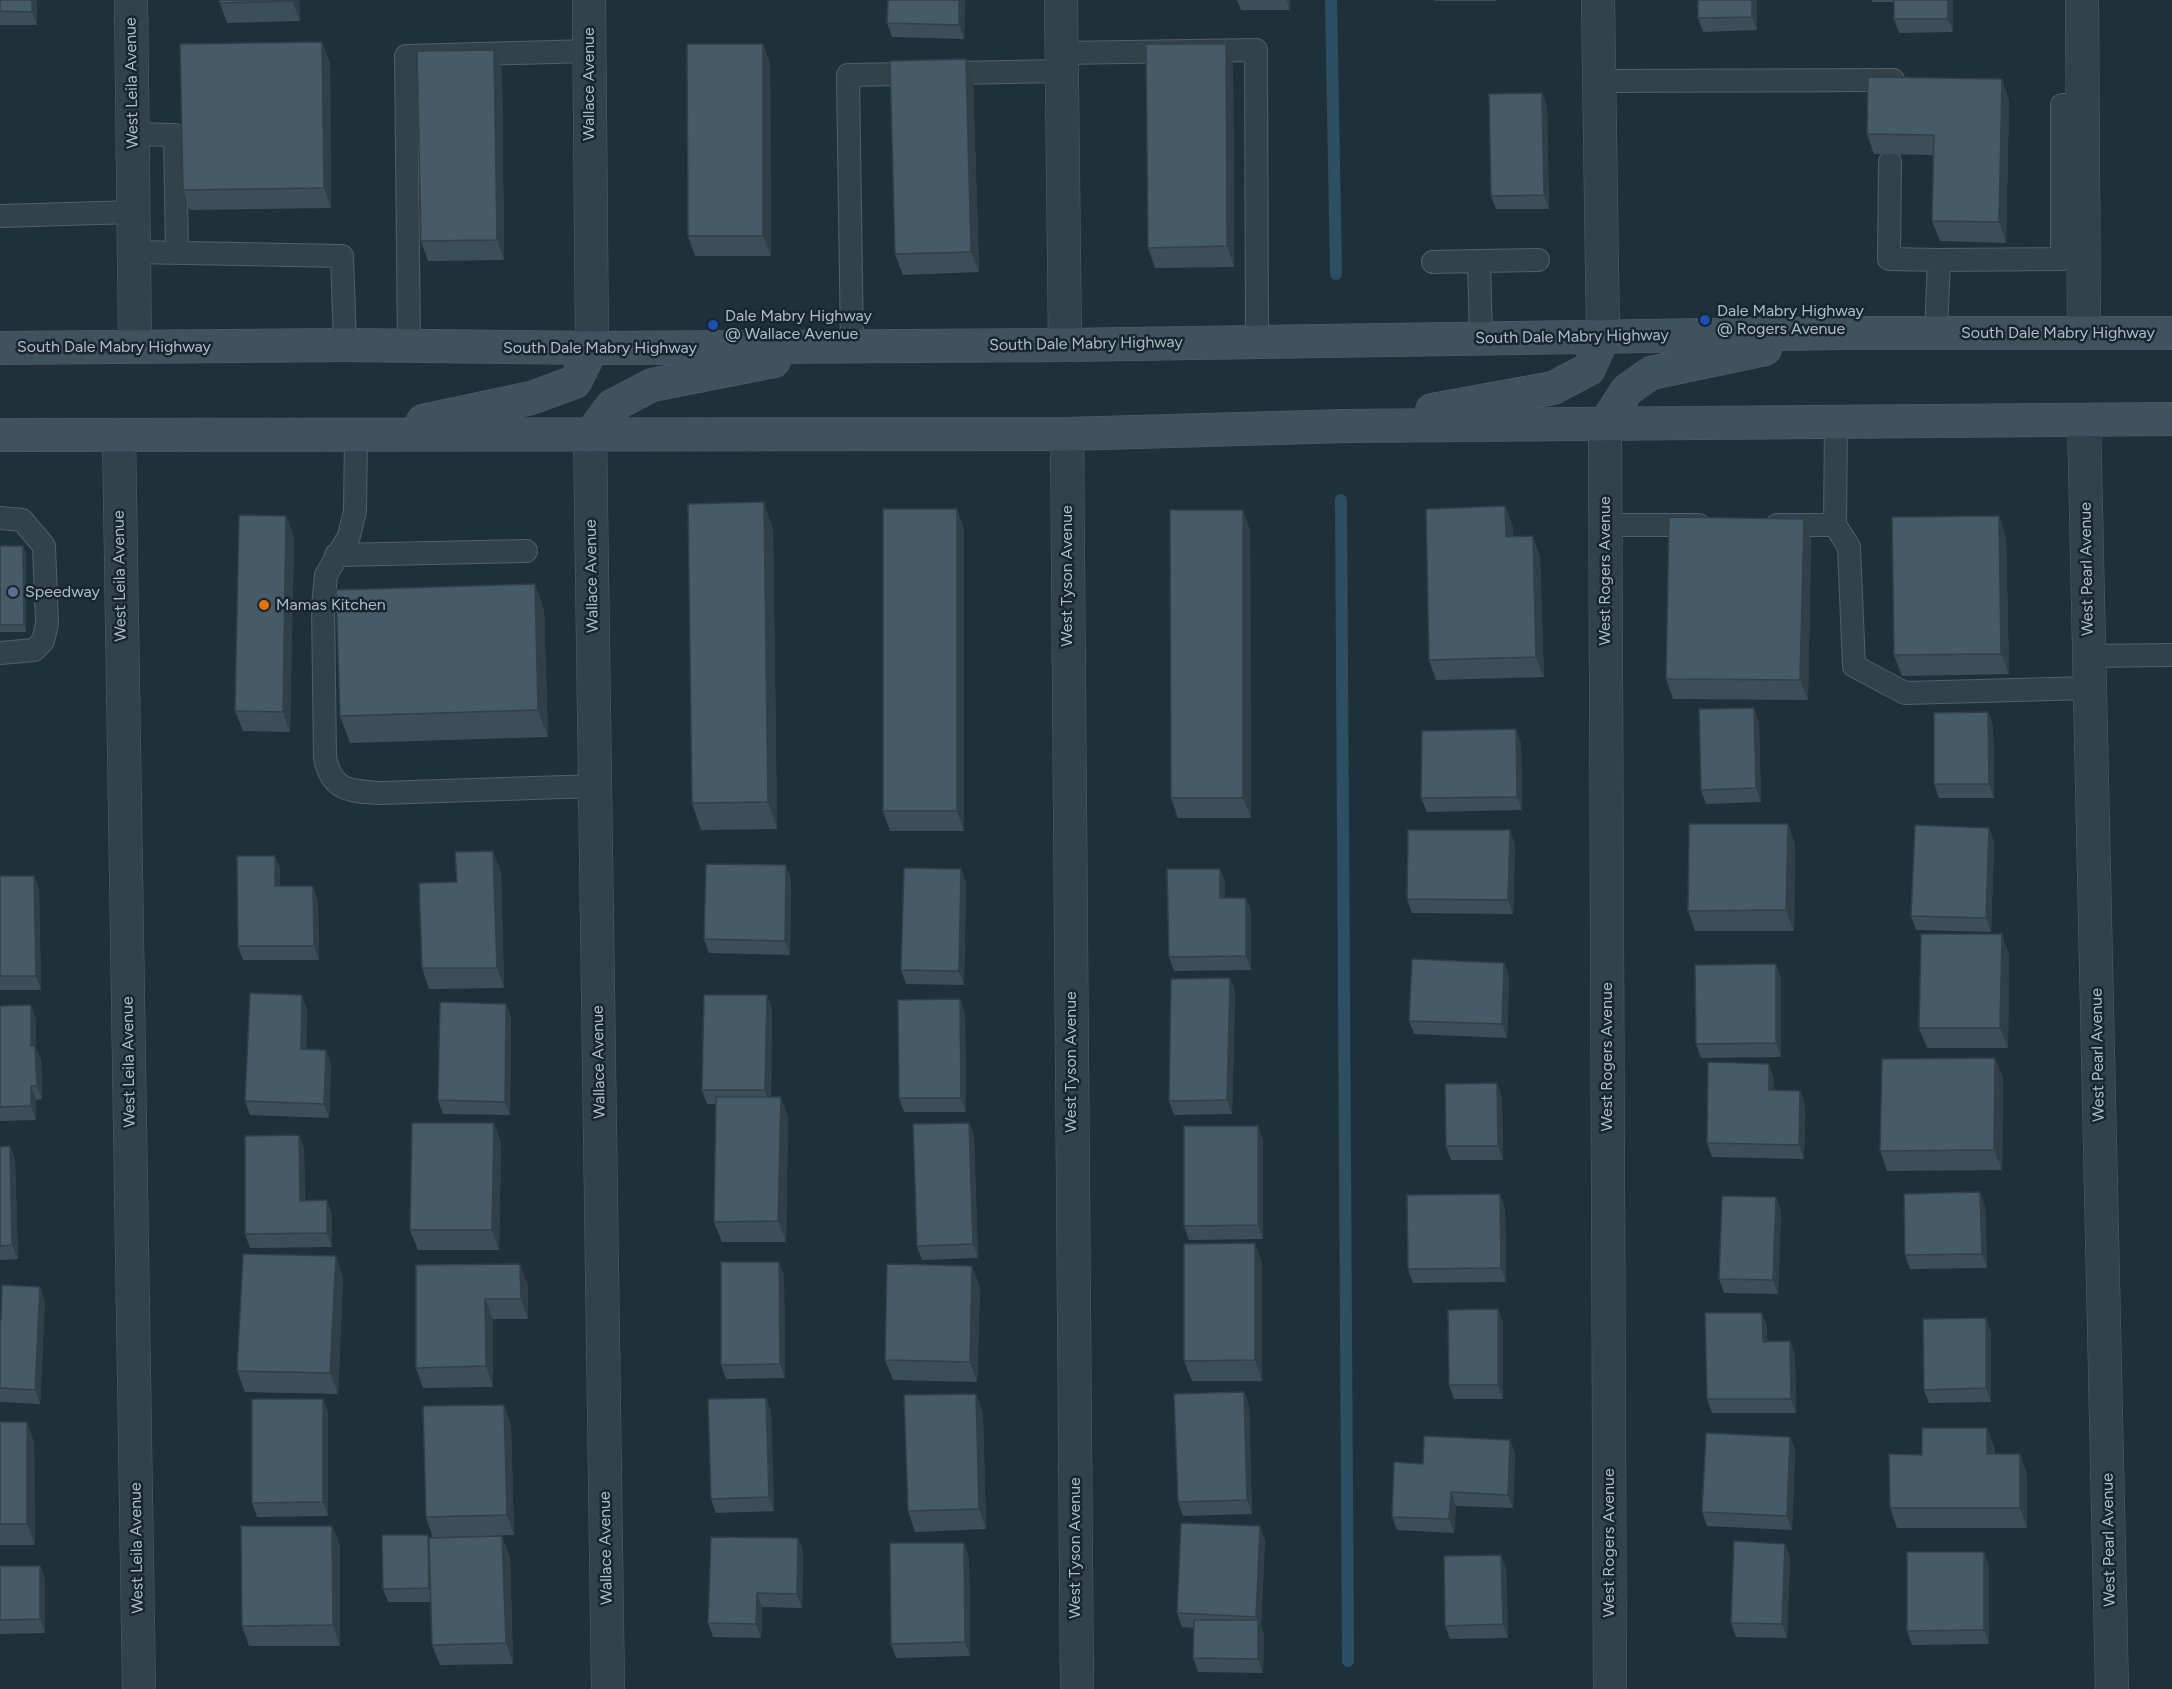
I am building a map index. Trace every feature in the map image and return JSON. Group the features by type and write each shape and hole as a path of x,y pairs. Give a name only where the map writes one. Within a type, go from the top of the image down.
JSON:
{"main road":[{"name":"South Dale Mabry Highway","path":"0,348 345,345 592,348 1065,345 1840,333 2172,333"},
{"path":"1605,424 1627,390 1651,373 1840,333"},
{"path":"1345,426 1553,388 1589,369 1603,337"},
{"path":"590,435 612,406 652,385 852,346"},
{"path":"356,435 531,398 575,382 592,348"},
{"path":"0,435 1066,434 1345,426 2172,419"}],"street":[{"name":"West Leila Avenue","path":"132,0 135,347"},
{"name":"Wallace Avenue","path":"589,0 592,348"},
{"path":"1061,0 1065,345"},
{"path":"1598,0 1603,337"},
{"path":"2082,0 2084,333"},
{"name":"West Pearl Avenue","path":"2084,420 2112,1689"},
{"name":"West Rogers Avenue","path":"1605,424 1610,1689"},
{"name":"West Tyson Avenue","path":"1066,434 1077,1689"},
{"name":"West Leila Avenue","path":"119,435 139,1689"},
{"name":"Wallace Avenue","path":"590,435 608,1689"}],"lane":[{"path":"852,346 848,75 1256,50 1257,342"},
{"path":"409,347 406,56 589,51"},
{"path":"1599,81 1893,80"},
{"path":"1890,162 1889,259 2062,259 2062,105 2083,105"},
{"path":"133,134 175,135 177,253"},
{"path":"0,216 134,212"},
{"path":"134,252 342,256 345,345"},
{"path":"1432,262 1538,260"},
{"path":"1936,333 1939,260"},
{"path":"1479,261 1481,338"},
{"path":"1836,422 1835,525 1849,547 1854,666 1905,693 2090,672 2172,655"},
{"path":"356,435 355,511 349,536 326,575 323,606 325,758 329,776 341,786 358,791 381,793 595,786"},
{"path":"0,518 22,520 44,546 47,624 43,641 34,650 0,653"},
{"path":"1605,525 1720,525"},
{"path":"1755,525 1835,525"},
{"path":"336,555 526,551"}],"building":[{"path":"0,0 32,0 32,12 0,11"},
{"path":"219,0 292,0 292,1 220,3"},
{"path":"888,0 959,0 959,25 887,23"},
{"path":"1698,0 1752,0 1752,17 1698,18"},
{"path":"1894,0 1948,0 1948,19 1894,19"},
{"path":"322,42 324,188 183,190 180,44"},
{"path":"687,44 763,44 763,236 688,236"},
{"path":"1146,44 1226,44 1227,246 1148,248"},
{"path":"494,50 497,240 421,241 417,51"},
{"path":"966,59 971,252 895,254 890,61"},
{"path":"1868,77 2002,79 1999,222 1932,221 1934,135 1867,134"},
{"path":"1542,93 1544,195 1491,196 1489,94"},
{"path":"764,502 768,802 692,803 688,504"},
{"path":"1505,506 1506,537 1533,536 1536,657 1429,660 1426,509"},
{"path":"883,509 957,509 957,811 883,811"},
{"path":"1170,510 1243,510 1243,798 1171,798"},
{"path":"239,515 286,516 283,712 235,711"},
{"path":"1999,516 2001,654 1894,655 1892,517"},
{"path":"1669,517 1804,519 1800,680 1666,679"},
{"name":"Speedway","path":"0,546 23,546 24,625 0,625"},
{"path":"535,584 538,710 340,716 336,590"},
{"path":"1754,708 1756,788 1701,790 1699,709"},
{"path":"1988,712 1989,784 1934,784 1934,713"},
{"path":"1516,729 1517,797 1421,798 1422,731"},
{"path":"1689,824 1788,824 1786,910 1688,911"},
{"path":"1915,825 1989,828 1986,918 1911,916"},
{"path":"1408,830 1510,830 1508,900 1407,899"},
{"path":"493,851 497,968 422,968 419,883 457,882 455,852"},
{"path":"237,856 275,856 275,886 313,886 314,946 238,946"},
{"path":"706,864 786,865 785,941 704,939"},
{"path":"904,868 961,869 959,971 901,970"},
{"path":"1167,869 1220,869 1220,898 1246,898 1246,956 1169,957"},
{"path":"0,876 34,876 36,976 0,976"},
{"path":"1921,934 2002,934 2000,1028 1919,1028"},
{"path":"1412,959 1504,963 1502,1024 1409,1021"},
{"path":"1776,964 1776,1043 1696,1044 1695,965"},
{"path":"1230,978 1227,1100 1169,1101 1171,979"},
{"path":"250,993 302,995 301,1049 326,1050 324,1104 245,1101"},
{"path":"704,995 767,995 765,1090 702,1090"},
{"path":"960,999 961,1098 899,1098 898,1000"},
{"path":"440,1002 506,1004 505,1102 438,1100"},
{"path":"31,1005 31,1046 35,1046 37,1086 31,1086 31,1106 0,1107 0,1006"},
{"path":"1995,1058 1994,1150 1880,1151 1882,1059"},
{"path":"1708,1062 1769,1064 1769,1090 1800,1091 1799,1145 1707,1143"},
{"path":"1497,1083 1498,1146 1446,1146 1445,1084"},
{"path":"716,1097 781,1097 778,1221 714,1222"},
{"path":"412,1123 494,1123 492,1230 410,1230"},
{"path":"969,1123 973,1244 917,1246 913,1124"},
{"path":"1184,1126 1258,1126 1258,1225 1184,1226"},
{"path":"299,1135 300,1201 327,1200 327,1233 245,1234 245,1136"},
{"path":"10,1146 12,1245 0,1246 0,1147"},
{"path":"1980,1192 1982,1254 1905,1255 1904,1194"},
{"path":"1500,1194 1501,1268 1408,1269 1407,1195"},
{"path":"1722,1196 1776,1197 1773,1280 1719,1279"},
{"path":"1255,1243 1255,1360 1184,1361 1184,1244"},
{"path":"243,1254 336,1256 330,1373 237,1371"},
{"path":"721,1262 779,1262 780,1364 721,1365"},
{"path":"520,1264 521,1299 485,1299 486,1366 416,1368 416,1265"},
{"path":"887,1264 972,1266 970,1362 885,1360"},
{"path":"2,1285 40,1287 35,1390 0,1388"},
{"path":"1498,1309 1498,1385 1449,1385 1448,1310"},
{"path":"1705,1313 1762,1313 1763,1342 1790,1341 1791,1399 1707,1399"},
{"path":"1986,1318 1986,1388 1924,1390 1923,1319"},
{"path":"1244,1392 1247,1500 1178,1502 1174,1394"},
{"path":"976,1394 979,1509 908,1511 904,1395"},
{"path":"766,1398 769,1497 711,1499 708,1399"},
{"path":"252,1399 323,1399 323,1502 252,1503"},
{"path":"504,1405 507,1515 426,1517 423,1406"},
{"path":"0,1422 27,1422 27,1524 0,1524"},
{"path":"1922,1428 1987,1428 1987,1454 2020,1454 2020,1508 1890,1508 1889,1454 1922,1455"},
{"path":"1706,1433 1790,1437 1787,1516 1702,1512"},
{"path":"1424,1436 1510,1440 1508,1495 1451,1492 1449,1519 1392,1517 1394,1462 1423,1464"},
{"path":"1181,1523 1260,1526 1256,1617 1177,1613"},
{"path":"241,1526 332,1526 333,1625 242,1626"},
{"path":"382,1535 428,1535 429,1588 383,1589"},
{"path":"502,1536 506,1643 432,1645 429,1538"},
{"path":"711,1537 798,1538 797,1594 757,1593 756,1624 708,1623"},
{"path":"1734,1541 1785,1544 1782,1624 1731,1623"},
{"path":"890,1543 964,1543 965,1642 891,1644"},
{"path":"1907,1552 1984,1552 1984,1630 1907,1631"},
{"path":"1501,1555 1503,1624 1445,1626 1444,1556"},
{"path":"0,1566 40,1566 40,1619 0,1620"},
{"path":"1194,1620 1258,1620 1258,1659 1193,1658"}],"waterway":[{"path":"1331,0 1336,274"},
{"path":"1341,500 1348,1661"}],"place":[{"name":"Dale Mabry Highway @ Rogers Avenue","path":"1705,320"},
{"name":"Dale Mabry Highway @ Wallace Avenue","path":"713,325"},
{"name":"Speedway","path":"13,592"},
{"name":"Mamas Kitchen","path":"264,605"}]}
